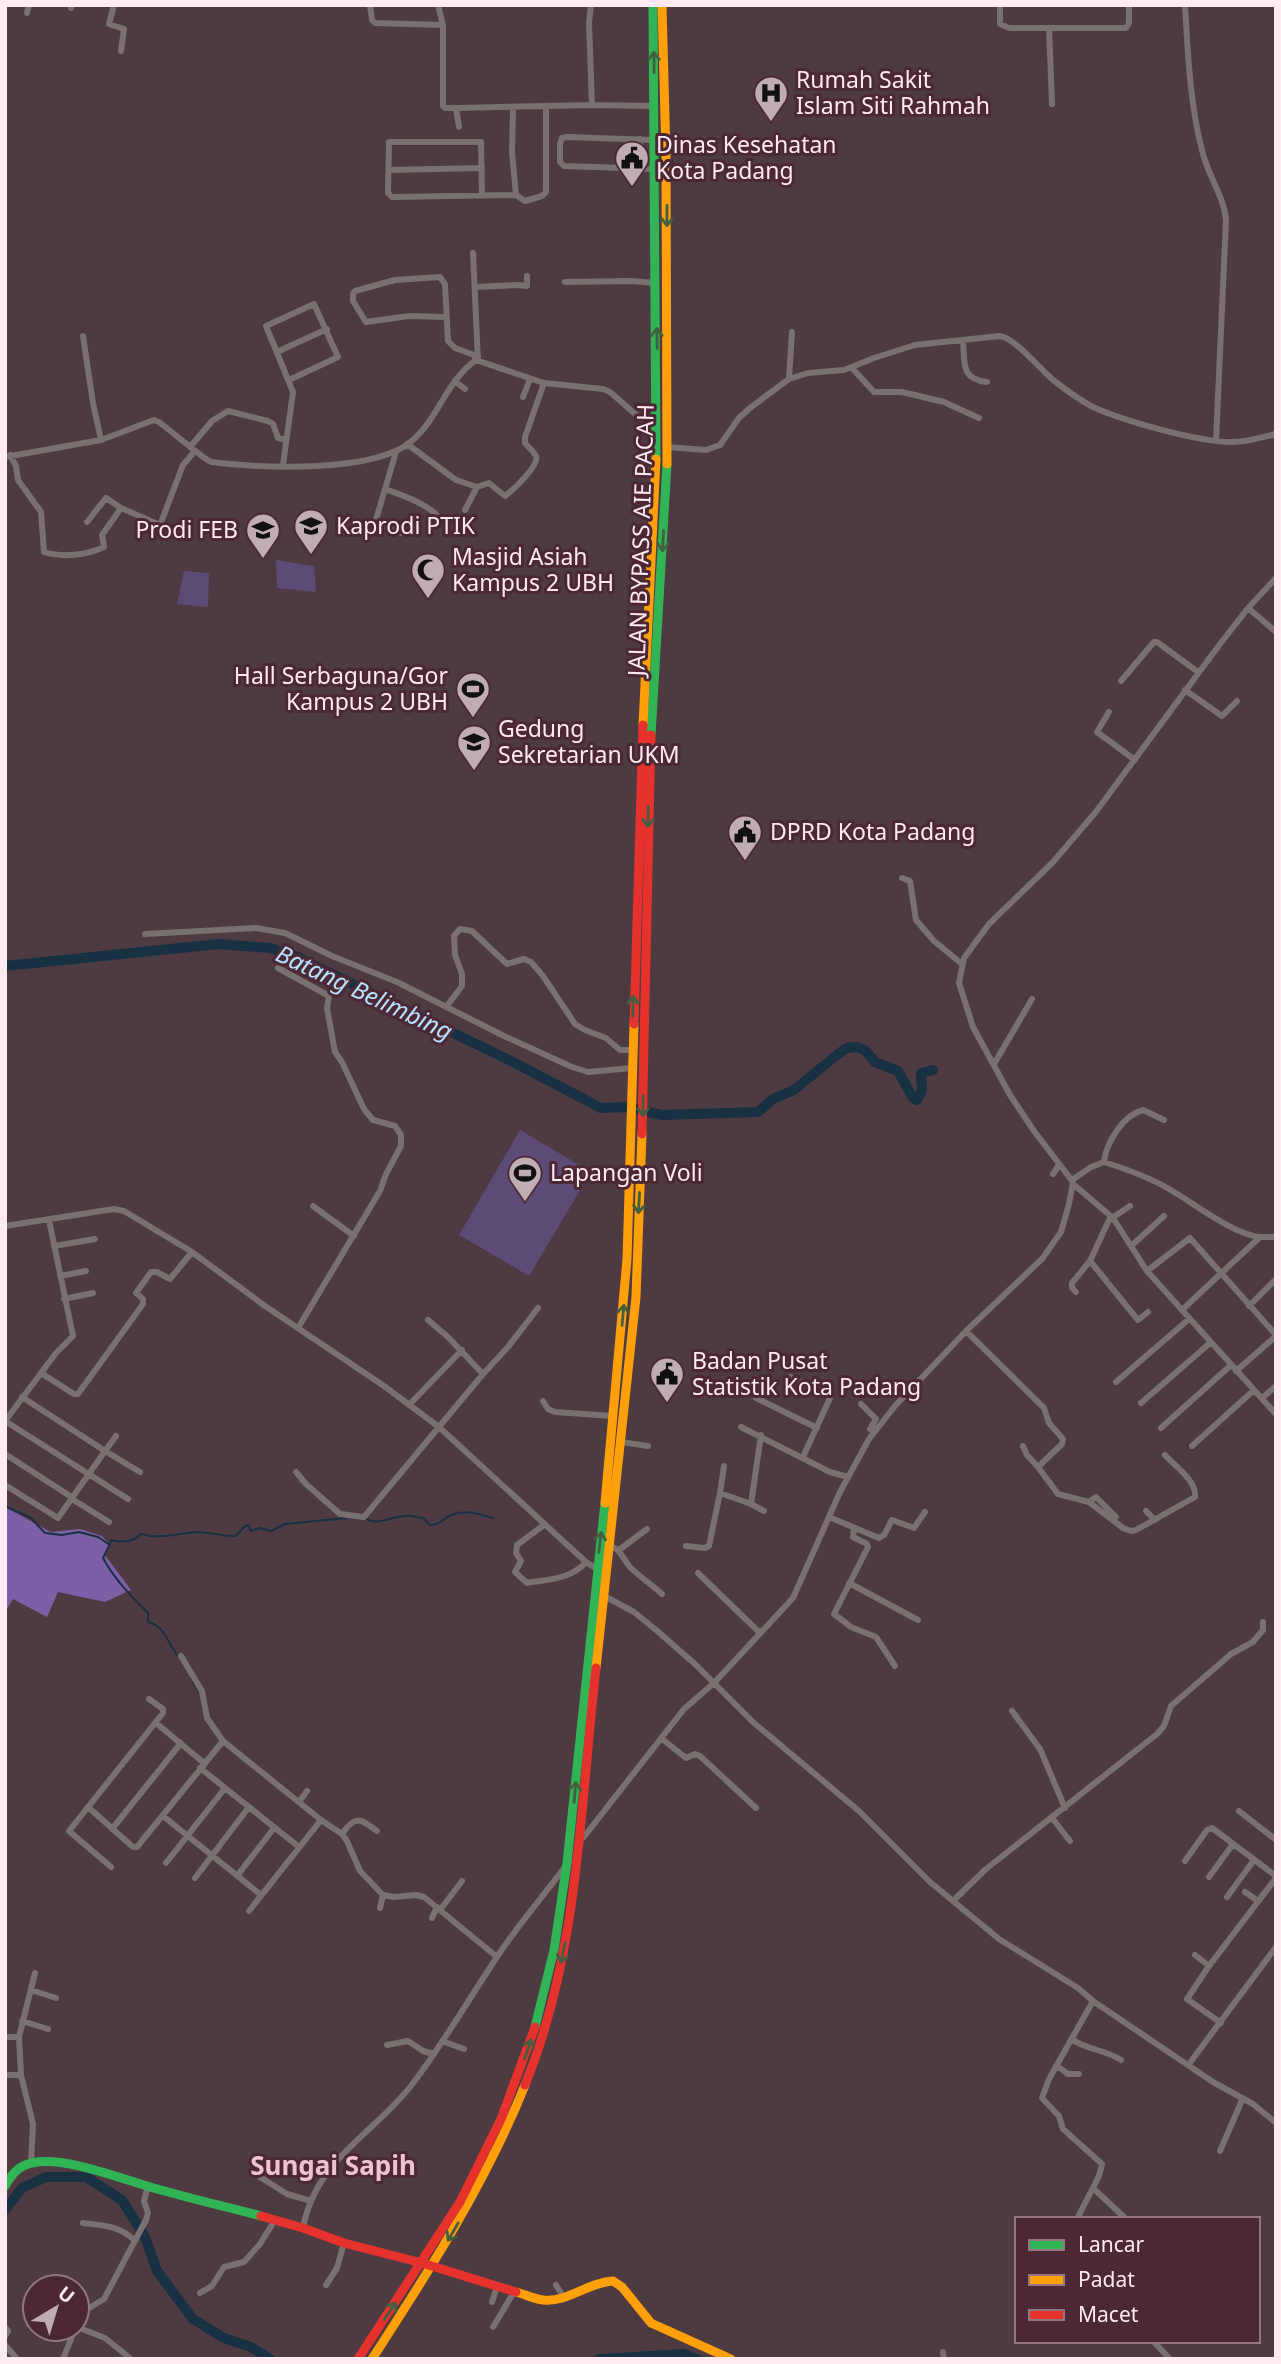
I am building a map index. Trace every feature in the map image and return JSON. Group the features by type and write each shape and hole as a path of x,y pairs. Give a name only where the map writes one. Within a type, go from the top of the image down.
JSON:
{"main road":[{"path":"372,2359 433,2267 487,2168 531,2070 551,2007 566,1942 574,1886 604,1596 614,1548 614,1416 627,1259 640,783 662,372 656,283 653,5"},
{"name":"JALAN BYPASS AIE PACAH","path":"615,1454 621,1441 636,1294 643,1135 650,771 667,447 662,372 667,210 662,5"},
{"path":"654,502 665,503"},
{"path":"358,2359 460,2202 492,2139 535,2027 549,1970 567,1863 597,1569 615,1454"},
{"path":"5,2186 14,2171 31,2163 88,2167 543,2300 564,2298 600,2282 613,2281 622,2287 651,2323 730,2359"}],"street":[{"path":"114,5 109,24 124,29 121,51"},
{"path":"370,5 374,23 443,25"},
{"path":"438,5 443,25 445,108 654,106"},
{"path":"591,5 589,23 592,105"},
{"path":"1000,5 1000,24 1005,28 1126,28 1129,23 1129,5"},
{"path":"1185,5 1194,118 1203,156 1225,207 1226,220 1216,441"},
{"path":"1049,28 1052,104"},
{"path":"482,196 480,142 388,143 388,193 392,197 482,196 516,195 524,201 547,192 546,107"},
{"path":"456,108 458,127"},
{"path":"513,108 512,152 516,195"},
{"path":"655,140 567,137 562,138 560,144 560,162 564,166 655,169"},
{"path":"640,139 640,169"},
{"path":"389,170 482,168"},
{"path":"121,508 102,535 105,544 103,548 76,555 46,553 41,512 18,480 16,466 8,456 102,440 154,420 211,462 283,465 365,461 396,452 424,426 456,382 477,360 472,253"},
{"path":"475,287 527,286 527,276"},
{"path":"446,317 409,316 366,322 353,294 355,291 395,280 440,277 445,284 448,341 456,348 474,355 477,360 544,383 603,389 657,433"},
{"path":"565,282 656,283"},
{"path":"283,465 293,391 266,327 313,304 316,305 338,356 289,380"},
{"path":"277,352 327,330"},
{"path":"789,379 792,332"},
{"path":"83,336 88,376 102,440"},
{"path":"667,447 706,450 720,445 739,418 789,379 816,371 852,368 915,345 1005,337 1012,340 1052,379 1092,407 1173,432 1216,441 1233,442 1276,434"},
{"path":"963,340 967,374 972,379 987,382"},
{"path":"852,368 874,392 902,392 944,402 979,418"},
{"path":"523,397 530,379"},
{"path":"456,382 465,389"},
{"path":"407,444 456,480 477,487 489,483 505,496 533,467 537,458 525,443 525,437 544,383"},
{"path":"87,522 106,498 121,508 160,525 192,449 212,421 228,411 268,421 273,424 278,438 286,440"},
{"path":"396,452 375,523 401,533"},
{"path":"465,510 477,487"},
{"path":"385,489 412,499 439,517"},
{"path":"1275,1413 1147,1271 1113,1218 1072,1182 1059,1165 1010,1095 973,1027 959,977 962,964 975,941 1065,849 1248,608 1276,579"},
{"path":"1248,608 1276,632"},
{"path":"1121,681 1154,642 1198,672"},
{"path":"1185,690 1222,716 1237,701"},
{"path":"1109,712 1097,732 1135,760"},
{"path":"902,878 910,881 916,920 934,941 962,964"},
{"path":"145,934 256,928 285,933 332,956 397,982 504,1037 580,1070 632,1071"},
{"path":"446,1007 462,986 454,936 460,929 465,929 472,931 508,964 524,959 531,962 579,1028 606,1038 621,1050 633,1050"},
{"path":"278,968 329,996 327,1008 335,1052 363,1109 373,1120 395,1126 401,1135 402,1143 380,1191 298,1328"},
{"path":"994,1064 1032,999"},
{"path":"1104,1162 1107,1147 1133,1114 1143,1110 1164,1120"},
{"path":"303,2228 311,2201 329,2168 403,2096 578,1844 684,1709 714,1683 796,1593 848,1477 875,1431 895,1406 966,1332 1042,1259 1056,1241 1065,1219 1072,1182 1091,1167 1104,1162 1152,1180 1249,1234 1276,1237"},
{"path":"1052,1174 1059,1165"},
{"path":"313,1206 354,1236"},
{"path":"1076,1292 1072,1283 1090,1261 1107,1224 1130,1206"},
{"path":"5,1226 120,1210 191,1252 439,1426 586,1562 597,1569"},
{"path":"1131,1246 1164,1216"},
{"path":"49,1220 73,1336 56,1353 5,1421 128,1499"},
{"path":"1182,1310 1260,1237"},
{"path":"1147,1271 1189,1238 1276,1336 1161,1428"},
{"path":"54,1246 95,1239"},
{"path":"41,1373 78,1394 143,1304 143,1299 136,1293 151,1272 170,1279 191,1252"},
{"path":"1090,1261 1138,1321"},
{"path":"60,1276 86,1271"},
{"path":"1250,1306 1276,1279"},
{"path":"64,1299 93,1293"},
{"path":"296,1472 340,1514 364,1517 538,1308"},
{"path":"1131,1327 1148,1312"},
{"path":"428,1320 483,1374"},
{"path":"1116,1382 1189,1320"},
{"path":"966,1332 1044,1408 1049,1423 1063,1439 1062,1444 1038,1467"},
{"path":"1140,1403 1210,1343"},
{"path":"409,1405 461,1350"},
{"path":"790,1377 829,1396 830,1401 803,1457"},
{"path":"1262,1398 1276,1386"},
{"path":"1192,1446 1254,1390"},
{"path":"22,1397 139,1472"},
{"path":"757,1398 817,1428"},
{"path":"543,1401 548,1409 555,1412 614,1416"},
{"path":"861,1404 876,1419 870,1429 875,1431"},
{"path":"741,1427 831,1472 848,1477"},
{"path":"751,1504 761,1435"},
{"path":"5,1485 57,1518 116,1436"},
{"path":"621,1441 648,1446"},
{"path":"1023,1446 1027,1455 1058,1493 1089,1502 1127,1530 1136,1530 1155,1520 1191,1499 1196,1493 1193,1484 1165,1455"},
{"path":"5,1454 109,1522"},
{"path":"686,1546 709,1546 724,1466"},
{"path":"720,1493 764,1511"},
{"path":"1089,1502 1096,1496 1116,1517"},
{"path":"1146,1511 1155,1520"},
{"path":"829,1517 879,1538 884,1535 892,1520 914,1528 925,1512"},
{"path":"545,1524 517,1545 516,1553 521,1563 516,1575 527,1583 549,1580 576,1572 586,1562"},
{"path":"647,1529 614,1548 632,1568 663,1594"},
{"path":"854,1529 853,1537 868,1547 835,1614 851,1627 876,1637 895,1666"},
{"path":"698,1573 760,1633"},
{"path":"849,1583 918,1620"},
{"path":"604,1596 634,1612 714,1683 754,1723 859,1811 924,1876 999,1939 1078,1988 1213,2082 1262,2110 1276,2123"},
{"path":"953,1901 979,1875 1157,1734 1164,1726 1171,1706 1231,1654 1253,1642 1263,1630 1263,1622"},
{"path":"181,1656 202,1690 207,1718 223,1741 342,1834 360,1871 383,1895 424,1897 497,1957"},
{"path":"111,1867 69,1833 164,1710 149,1699"},
{"path":"1012,1711 1040,1749 1065,1808"},
{"path":"156,1723 181,1743 225,1788 299,1847"},
{"path":"661,1738 686,1758 695,1754 701,1756 756,1808"},
{"path":"88,1807 136,1848 223,1741"},
{"path":"112,1829 181,1743"},
{"path":"166,1863 225,1788"},
{"path":"299,1802 307,1791"},
{"path":"195,1878 250,1807"},
{"path":"1239,1811 1276,1840"},
{"path":"163,1816 261,1895"},
{"path":"1052,1818 1070,1841"},
{"path":"249,1911 321,1820"},
{"path":"342,1834 350,1822 356,1820 366,1822 377,1831"},
{"path":"237,1876 274,1828"},
{"path":"1185,1861 1210,1828 1276,1877 1187,1999 1221,2023"},
{"path":"1209,1877 1233,1844"},
{"path":"1227,1897 1254,1860"},
{"path":"432,1919 438,1908 462,1881"},
{"path":"1245,1892 1258,1901"},
{"path":"380,1908 383,1895"},
{"path":"1189,2064 1276,1947"},
{"path":"1195,1955 1209,1966"},
{"path":"31,2163 33,2124 21,2076 19,2038 35,1973"},
{"path":"31,1990 56,1998"},
{"path":"1077,2217 1101,2170 1100,2161 1063,2129 1059,2116 1042,2098 1049,2079 1093,2001"},
{"path":"22,2021 48,2029"},
{"path":"5,2037 19,2038"},
{"path":"1073,2040 1087,2048 1103,2050 1121,2060"},
{"path":"387,2045 408,2041 433,2054"},
{"path":"442,2041 464,2049"},
{"path":"1057,2066 1068,2074 1079,2074"},
{"path":"5,2075 21,2076"},
{"path":"1220,2151 1243,2098"},
{"path":"260,2177 287,2194 311,2201"},
{"path":"91,2307 104,2299 146,2220 148,2213 145,2201 148,2186"},
{"path":"1093,2188 1124,2217"},
{"path":"200,2293 212,2286 224,2267 244,2262 260,2244 275,2220"},
{"path":"83,2223 115,2228 135,2239"},
{"path":"326,2285 337,2268 344,2243"},
{"path":"556,2285 564,2298"},
{"path":"492,2302 497,2287"},
{"path":"493,2327 514,2292"},
{"path":"5,2327 8,2331 5,2336"},
{"path":"91,2332 99,2335 131,2359"},
{"path":"1155,2343 1170,2359"},
{"path":"5,2345 17,2359"}],"shaded area":[{"path":"276,560 314,566 316,592 277,588"},
{"path":"184,571 209,573 208,607 177,604"},
{"name":"Lapangan Voli","path":"520,1130 591,1172 529,1276 459,1235"},
{"path":"5,1507 51,1532 80,1529 102,1536 110,1545 105,1555 131,1590 105,1602 58,1592 47,1617 13,1599 5,1612"}],"waterway":[{"name":"Batang Belimbing","path":"5,966 219,944 270,948 295,956 601,1108 624,1107 662,1115 758,1112 773,1099 794,1090 847,1048 865,1050 875,1062 898,1071 913,1098 917,1100 922,1091 921,1073 933,1070"},
{"path":"5,1506 31,1518 45,1533 62,1535 79,1532 98,1537 110,1545 111,1540 127,1541 141,1534 162,1536 197,1532 236,1536 248,1525 251,1531 259,1528 271,1531 285,1524 347,1518"},
{"path":"366,1519 381,1521 410,1516 423,1518 433,1525 462,1512 493,1518"},
{"path":"109,1546 103,1558 108,1566 148,1613 148,1622 162,1631 178,1656"},
{"path":"191,1678 199,1692"},
{"path":"5,2210 22,2188 46,2177 86,2177 122,2200 145,2237 157,2271 193,2319 224,2338 251,2347 270,2359"},
{"path":"599,2359 685,2354 697,2359"}],"traffic: fast":[{"path":"653,5 656,459"},
{"path":"651,735 667,464"},
{"path":"535,2027 554,1950 567,1863 605,1503"},
{"path":"5,2186 23,2166 59,2162 90,2168 261,2216"}],"traffic: slow":[{"path":"662,5 666,156 667,464"},
{"path":"643,725 656,459"},
{"path":"605,1503 627,1259 634,1024"},
{"path":"596,1668 636,1297 642,1134"},
{"path":"372,2359 474,2192 525,2085"},
{"path":"516,2292 552,2300 613,2281 622,2287 651,2323 731,2359"}],"traffic: jam":[{"path":"634,1024 643,725"},
{"path":"642,1134 651,735"},
{"path":"525,2085 543,2035 567,1932 581,1827 596,1668"},
{"path":"358,2359 460,2202 501,2119 535,2027"},
{"path":"261,2216 344,2243 422,2263 516,2292"}],"place":[{"name":"Rumah Sakit Islam Siti Rahmah","path":"771,123"},
{"name":"Dinas Kesehatan Kota Padang","path":"632,188"},
{"name":"Kaprodi PTIK","path":"311,556"},
{"name":"Prodi FEB","path":"263,560"},
{"name":"Masjid Asiah Kampus 2 UBH","path":"428,600"},
{"name":"Hall Serbaguna/Gor Kampus 2 UBH","path":"473,719"},
{"name":"Gedung Sekretarian UKM","path":"474,772"},
{"name":"DPRD Kota Padang","path":"745,862"},
{"name":"Lapangan Voli","path":"525,1203"},
{"name":"Badan Pusat Statistik Kota Padang","path":"667,1404"}],"district":[{"name":"Sungai Sapih","path":"333,2166"}]}
